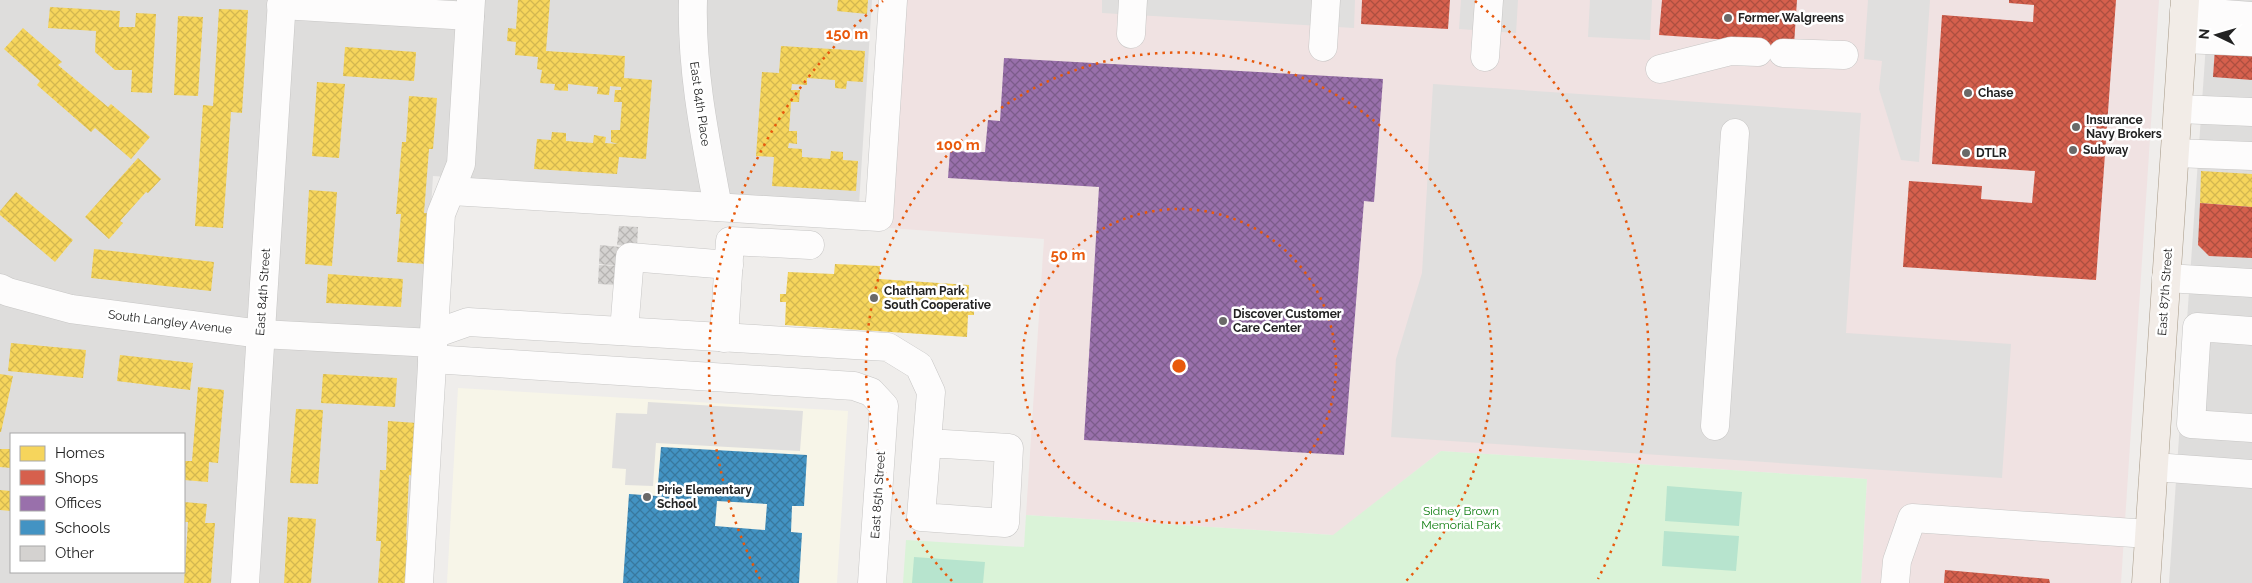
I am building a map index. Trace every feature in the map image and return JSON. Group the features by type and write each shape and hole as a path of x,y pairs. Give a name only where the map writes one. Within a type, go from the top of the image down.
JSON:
{"main road":[{"name":"East 87th Street","path":"2146,583 2185,6"}],"street":[{"name":"East 84th Place","path":"693,0 692,40 700,117 718,207"},
{"path":"451,191 878,217 892,0"},
{"path":"1131,34 1134,0"},
{"path":"1323,47 1326,0"},
{"path":"1485,57 1489,0"},
{"path":"281,2 470,8 461,164 441,214 418,583"},
{"name":"East 84th Street","path":"244,583 281,2"},
{"path":"2185,6 2252,16"},
{"path":"2183,39 2252,42"},
{"path":"1660,68 1731,51 1844,55"},
{"path":"2178,109 2252,112"},
{"path":"1715,426 1734,133"},
{"path":"2175,153 2252,156"},
{"path":"724,338 730,241 810,246"},
{"path":"624,332 630,257 729,264"},
{"path":"2166,278 2252,283"},
{"name":"South Langley Avenue","path":"0,288 8,292 71,309 260,334 433,346 854,386 870,392 884,406"},
{"path":"433,346 468,322 888,348 919,366 931,392 928,443"},
{"path":"2252,331 2197,327 2191,424 2252,428"},
{"name":"East 85th Street","path":"872,583 884,406"},
{"path":"2154,467 2252,474"},
{"path":"1895,583 1897,561 1912,518 2149,534"}],"shaded area":[{"path":"0,0 872,0 859,205 433,176 407,583 0,583"},
{"path":"903,0 2159,0 2121,583 1861,583 1867,479 1441,451 1334,535 1026,515 1044,239 889,228"},
{"path":"1102,0 1355,0 1354,28 1102,13"},
{"path":"1461,0 1518,0 1516,33 1459,29"},
{"path":"1590,0 1652,0 1650,40 1588,37"},
{"path":"1868,0 1930,0 1919,162 1901,160 1879,89 1882,61 1864,59"},
{"path":"2209,0 2252,0 2252,583 2169,583"},
{"path":"1433,84 1861,113 1846,333 2011,344 2002,478 1391,437 1396,359 1422,273"},
{"name":"Pirie Elementary School","path":"458,388 848,411 837,583 447,583"},
{"path":"648,402 803,411 800,451 656,443 653,486 625,485 626,469 612,468 616,413 647,414"}],"green space":[{"name":"Sidney Brown Memorial Park","path":"1441,451 1867,479 1861,583 903,583 906,540 1024,547 1026,515 1333,535"},
{"path":"1667,486 1742,492 1739,526 1665,521"},
{"path":"1664,531 1739,536 1736,571 1662,566"},
{"path":"914,557 985,562 983,583 912,583"}],"building: Homes":[{"path":"518,0 550,0 546,51 625,56 624,78 652,80 646,159 619,157 617,174 534,169 537,139 551,140 552,132 566,133 566,141 593,143 594,135 606,137 605,143 618,144 611,142 611,130 620,130 622,102 614,102 615,90 621,90 621,87 610,86 609,95 597,94 598,87 568,84 568,91 554,90 555,84 540,83 542,70 537,69 538,57 515,55 516,42 507,41 508,28 516,29"},
{"path":"838,0 868,0 867,14 837,11"},
{"path":"50,7 120,11 119,27 135,27 136,13 156,14 152,93 131,92 132,70 115,70 95,52 96,31 48,28"},
{"path":"219,9 248,10 242,113 231,112 223,228 195,226 203,105 213,106"},
{"path":"178,16 203,17 198,96 174,95"},
{"path":"23,28 62,62 58,65 108,107 111,104 150,137 131,159 95,128 91,132 37,85 40,81 4,49"},
{"path":"781,46 865,51 863,82 847,81 846,89 835,88 835,80 807,78 807,85 792,84 791,90 800,90 799,102 791,102 789,131 797,131 797,144 789,143 788,148 802,149 802,157 830,159 831,151 843,152 843,160 858,161 856,191 772,186 774,157 756,156 762,72 779,73"},
{"path":"345,47 416,52 414,81 343,76"},
{"path":"317,82 345,84 339,158 312,156"},
{"path":"409,96 437,98 433,149 429,149 424,213 429,213 425,264 397,262 401,214 396,214 402,142 406,142"},
{"path":"138,158 161,179 148,193 146,192 120,221 123,223 109,239 85,217"},
{"path":"2201,171 2252,174 2252,207 2200,203"},
{"path":"309,190 337,192 332,266 305,264"},
{"path":"16,192 73,240 55,262 0,215 0,211"},
{"path":"94,249 214,262 211,291 91,278"},
{"name":"Chatham Park South Cooperative","path":"835,264 880,266 879,279 969,285 968,306 974,306 974,315 968,315 967,337 785,325 786,302 780,302 780,294 786,294 788,272 834,274"},
{"path":"328,274 403,279 401,307 326,303"},
{"path":"11,343 86,350 83,378 8,371"},
{"path":"120,355 193,363 190,390 117,381"},
{"path":"0,374 13,376 1,432 0,432"},
{"path":"323,374 397,378 395,407 321,403"},
{"path":"198,387 224,390 218,463 209,462 208,482 185,480 185,461 192,461"},
{"path":"296,409 323,410 318,484 290,483"},
{"path":"388,421 417,423 414,476 409,475 406,540 409,540 407,583 378,583 381,541 376,541 380,470 386,470"},
{"path":"0,449 10,449 10,468 0,467"},
{"path":"0,490 10,491 10,511 0,510"},
{"path":"185,502 207,504 205,523 215,523 211,583 184,583 188,522 185,522"},
{"path":"288,517 316,519 311,583 284,583"}],"building: Shops":[{"path":"1362,0 1450,0 1448,29 1361,24"},
{"name":"Former Walgreens","path":"1662,0 1797,0 1794,45 1783,59 1757,57 1758,42 1659,35"},
{"path":"2009,0 2116,0 2096,280 1903,267 1909,181 1982,186 1981,199 2032,203 2035,171 1932,164 1942,15 2033,22 2034,5 2009,3"},
{"path":"2215,48 2252,51 2252,80 2213,77"},
{"path":"2200,203 2252,207 2252,258 2209,256 2198,245"},
{"path":"1945,570 2049,579 2050,583 1944,583"}],"building: Offices":[{"name":"Discover Customer Care Center","path":"1004,58 1383,79 1374,202 1364,201 1344,455 1084,440 1099,187 948,178 950,151 985,152 988,120 1000,121"}],"building: Schools":[{"path":"661,447 807,455 804,506 792,506 791,532 802,533 799,583 623,583 629,494 657,496","holes":["717,501 767,504 765,530 715,526"]}],"building: Other":[{"path":"619,226 638,227 637,247 617,245"},
{"path":"600,245 620,247 619,266 599,264"},
{"path":"599,265 619,266 618,285 598,284"}],"place":[{"name":"Former Walgreens","path":"1728,18"},
{"name":"Chase","path":"1968,93"},
{"name":"Insurance Navy Brokers","path":"2076,127"},
{"name":"Subway","path":"2073,150"},
{"name":"DTLR","path":"1966,153"},
{"name":"Chatham Park South Cooperative","path":"874,298"},
{"name":"Discover Customer Care Center","path":"1223,321"},
{"name":"Pirie Elementary School","path":"647,497"}]}
